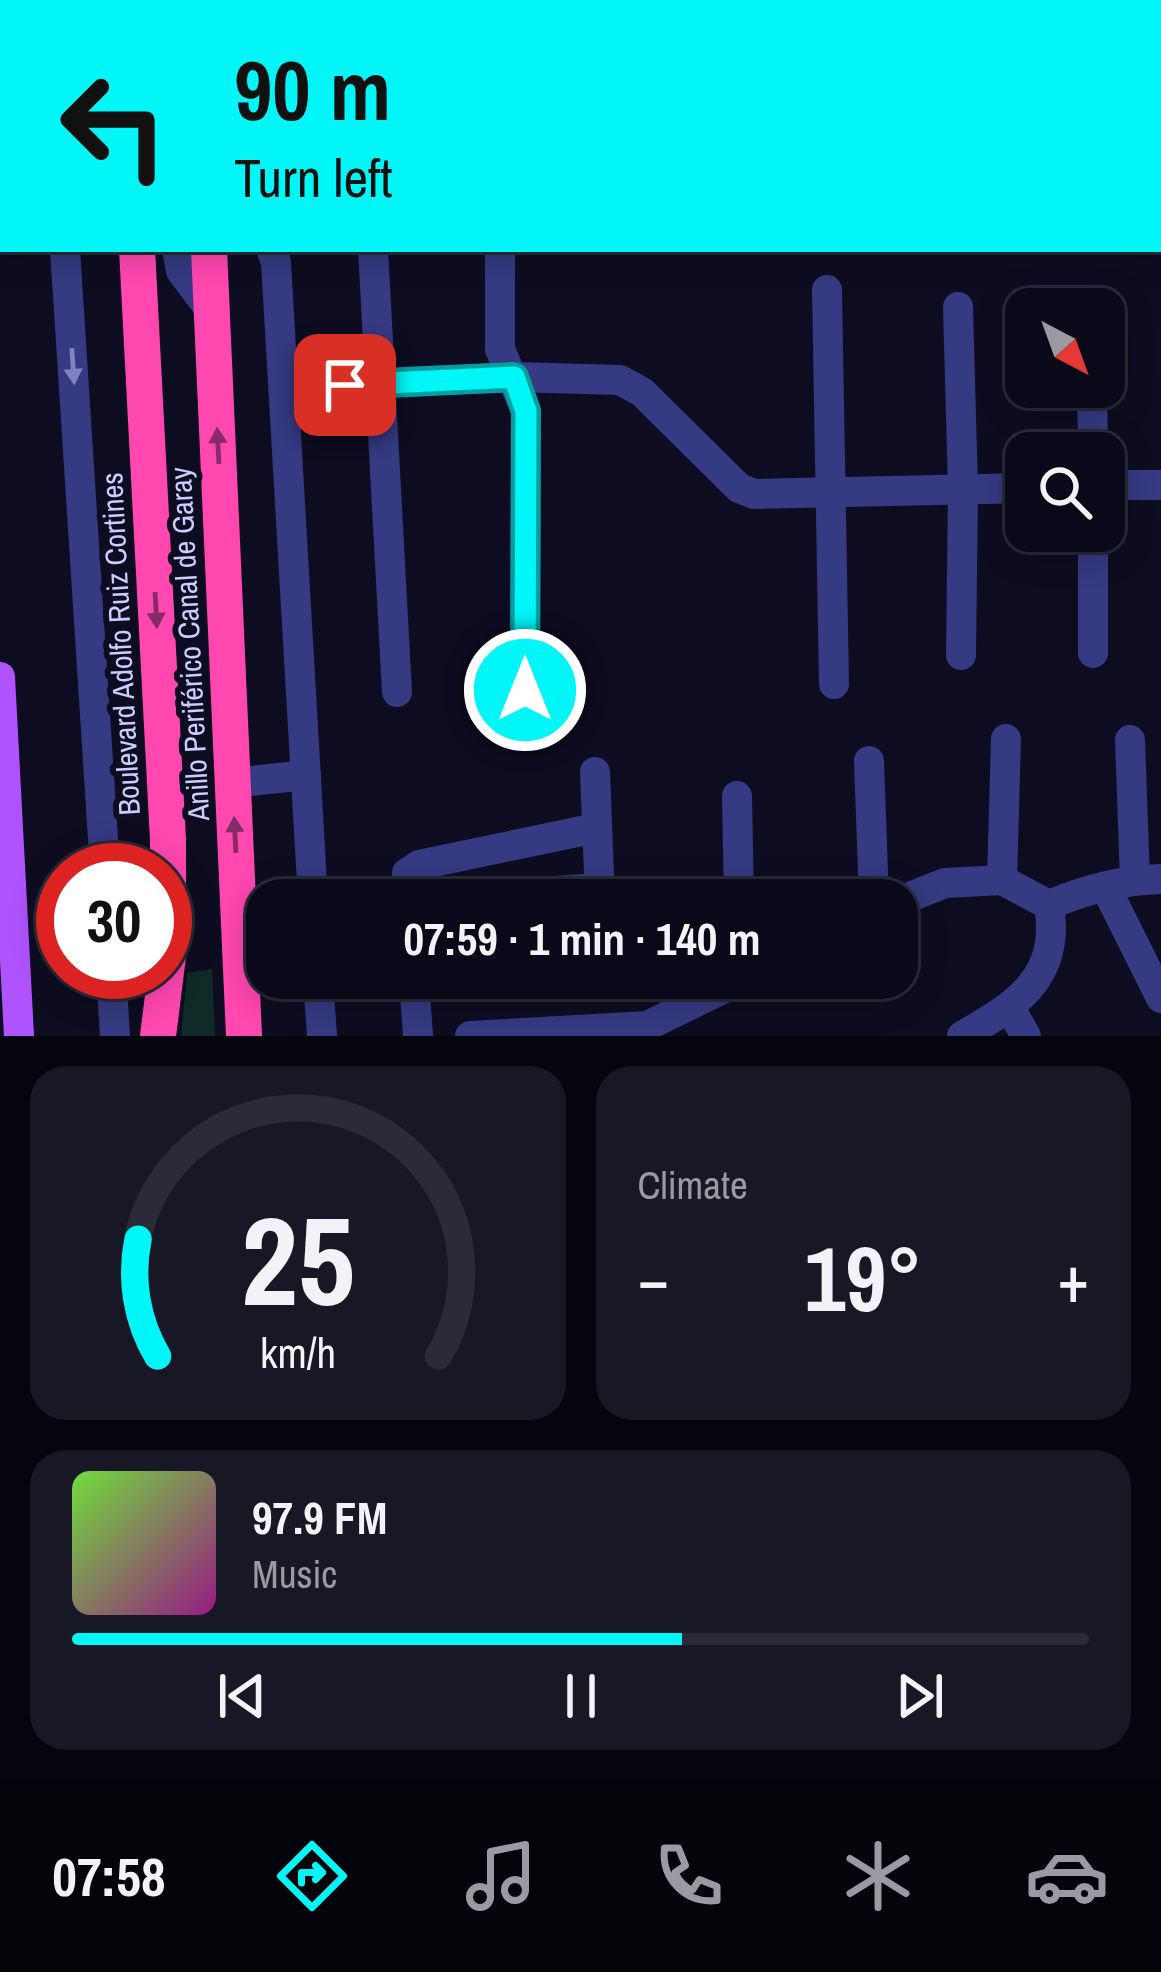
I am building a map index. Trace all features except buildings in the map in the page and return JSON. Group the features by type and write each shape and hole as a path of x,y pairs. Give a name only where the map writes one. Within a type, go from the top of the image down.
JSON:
{"highway":[{"name":"Boulevard Adolfo Ruiz Cortines","path":"137,252 168,840 168,956 158,1036"},
{"name":"Anillo Periférico Canal de Garay","path":"209,252 244,1036"}],"main road":[{"path":"0,677 19,1036"}],"street":[{"path":"65,252 103,843"},
{"path":"178,252 182,271 212,312"},
{"path":"272,252 285,387 313,879"},
{"path":"373,252 397,692"},
{"path":"500,252 500,349 526,411 525,690"},
{"path":"827,290 835,684"},
{"path":"958,307 961,655"},
{"path":"285,387 514,377 627,382 740,488 754,494 1005,489"},
{"path":"1125,485 1161,485"},
{"path":"1093,552 1093,653"},
{"path":"1002,880 1006,739"},
{"path":"1130,740 1134,882 1161,998"},
{"path":"868,761 873,879"},
{"path":"595,772 599,879"},
{"path":"232,783 306,775"},
{"path":"737,796 739,879"},
{"path":"407,879 407,873 419,865 596,828"},
{"path":"918,894 945,884 1002,880 1049,905"},
{"path":"1049,905 1134,882"},
{"path":"962,1036 1010,1008 1041,973 1053,926 1049,905"},
{"path":"113,999 115,1036"},
{"path":"319,999 322,1036"},
{"path":"415,999 418,1036"},
{"path":"470,1036 649,1031 706,999"},
{"path":"1010,1008 1026,1036"}],"green space":[{"path":"212,969 215,1036 181,1036 185,999 192,999 192,972"}],"route":[{"path":"345,385 514,377 526,411 525,690"}]}
